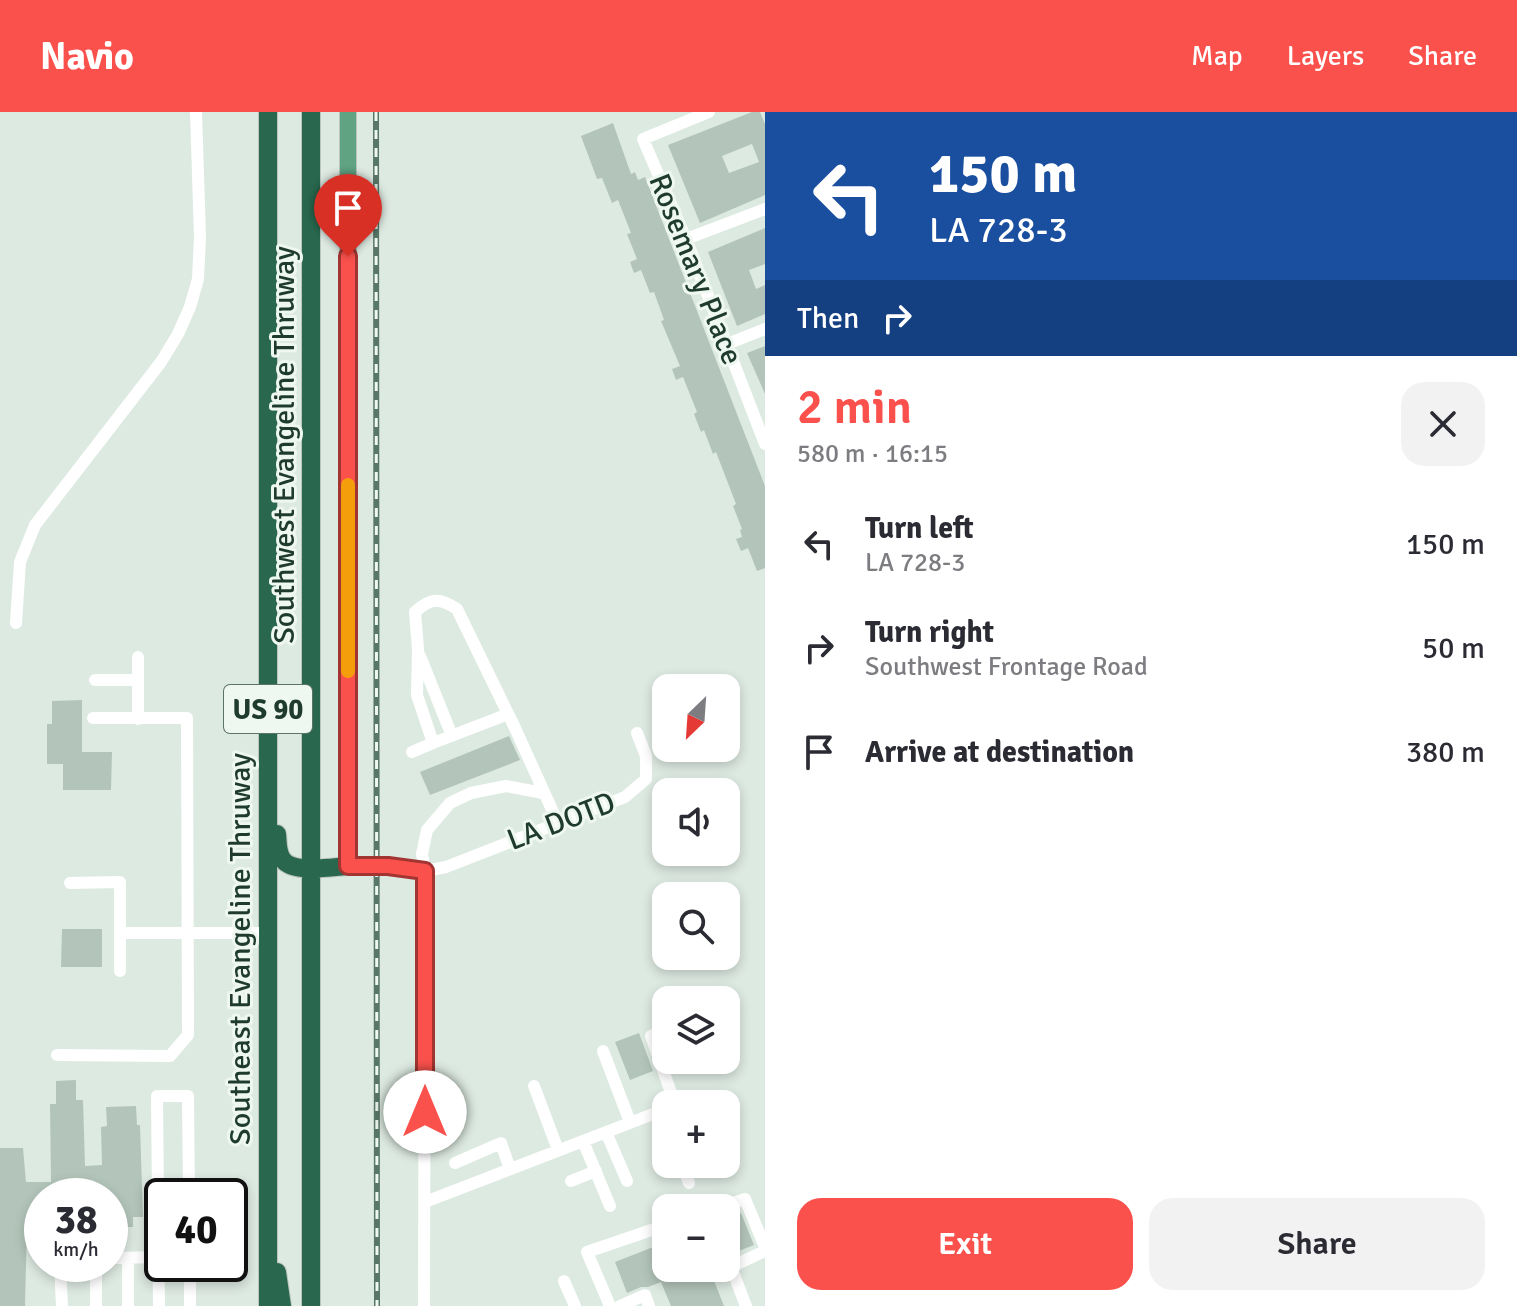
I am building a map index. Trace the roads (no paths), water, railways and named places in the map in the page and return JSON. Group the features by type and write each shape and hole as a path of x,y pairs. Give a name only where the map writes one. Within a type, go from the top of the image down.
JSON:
{"highway":[{"name":"Southeast Evangeline Thruway","path":"268,112 268,1306"},
{"name":"Southwest Evangeline Thruway","path":"311,112 311,1306"},
{"path":"268,809 277,832 278,850 284,861 295,868 348,866"},
{"path":"312,820 325,851 335,861 348,866"},
{"path":"269,1202 282,1306"}],"main road":[{"path":"348,112 348,866"}],"street":[{"path":"16,623 20,562 35,525 161,362 190,307 198,279 200,237 196,112"},
{"name":"Rosemary Place","path":"709,112 643,139 686,239 765,444"},
{"path":"686,239 765,209"},
{"path":"727,344 765,329"},
{"path":"433,743 417,695 415,612 424,603 435,600 457,609 558,823"},
{"path":"418,649 452,736"},
{"path":"138,657 138,719"},
{"path":"95,680 138,680"},
{"path":"412,752 508,714"},
{"path":"57,1055 170,1056 188,1035 187,718 93,718"},
{"name":"LA DOTD","path":"425,871 446,867 625,797 646,779 646,756 637,733"},
{"path":"424,1306 425,871 422,854 427,830 450,803 471,793 506,786 543,793"},
{"path":"348,866 388,866 425,871"},
{"path":"70,883 120,882 120,971"},
{"path":"120,933 268,933"},
{"path":"603,1051 630,1122"},
{"path":"534,1086 558,1150"},
{"path":"159,1178 157,1096 188,1096 189,1178"},
{"path":"425,1202 652,1115"},
{"path":"606,1132 627,1181"},
{"path":"583,1141 610,1206"},
{"path":"455,1163 501,1143 510,1169"},
{"path":"571,1181 596,1171"},
{"path":"687,1178 689,1183"},
{"path":"740,1201 745,1199 765,1249 731,1267 746,1306"},
{"path":"610,1306 587,1252 652,1230"},
{"path":"128,1258 144,1258"},
{"path":"564,1281 575,1306"},
{"path":"61,1282 62,1306"},
{"path":"96,1282 96,1306"},
{"path":"128,1282 128,1306"},
{"path":"159,1282 159,1306"},
{"path":"190,1282 190,1306"},
{"path":"620,1306 645,1295 649,1306"}],"railway":[{"path":"376,112 377,1306"}]}
